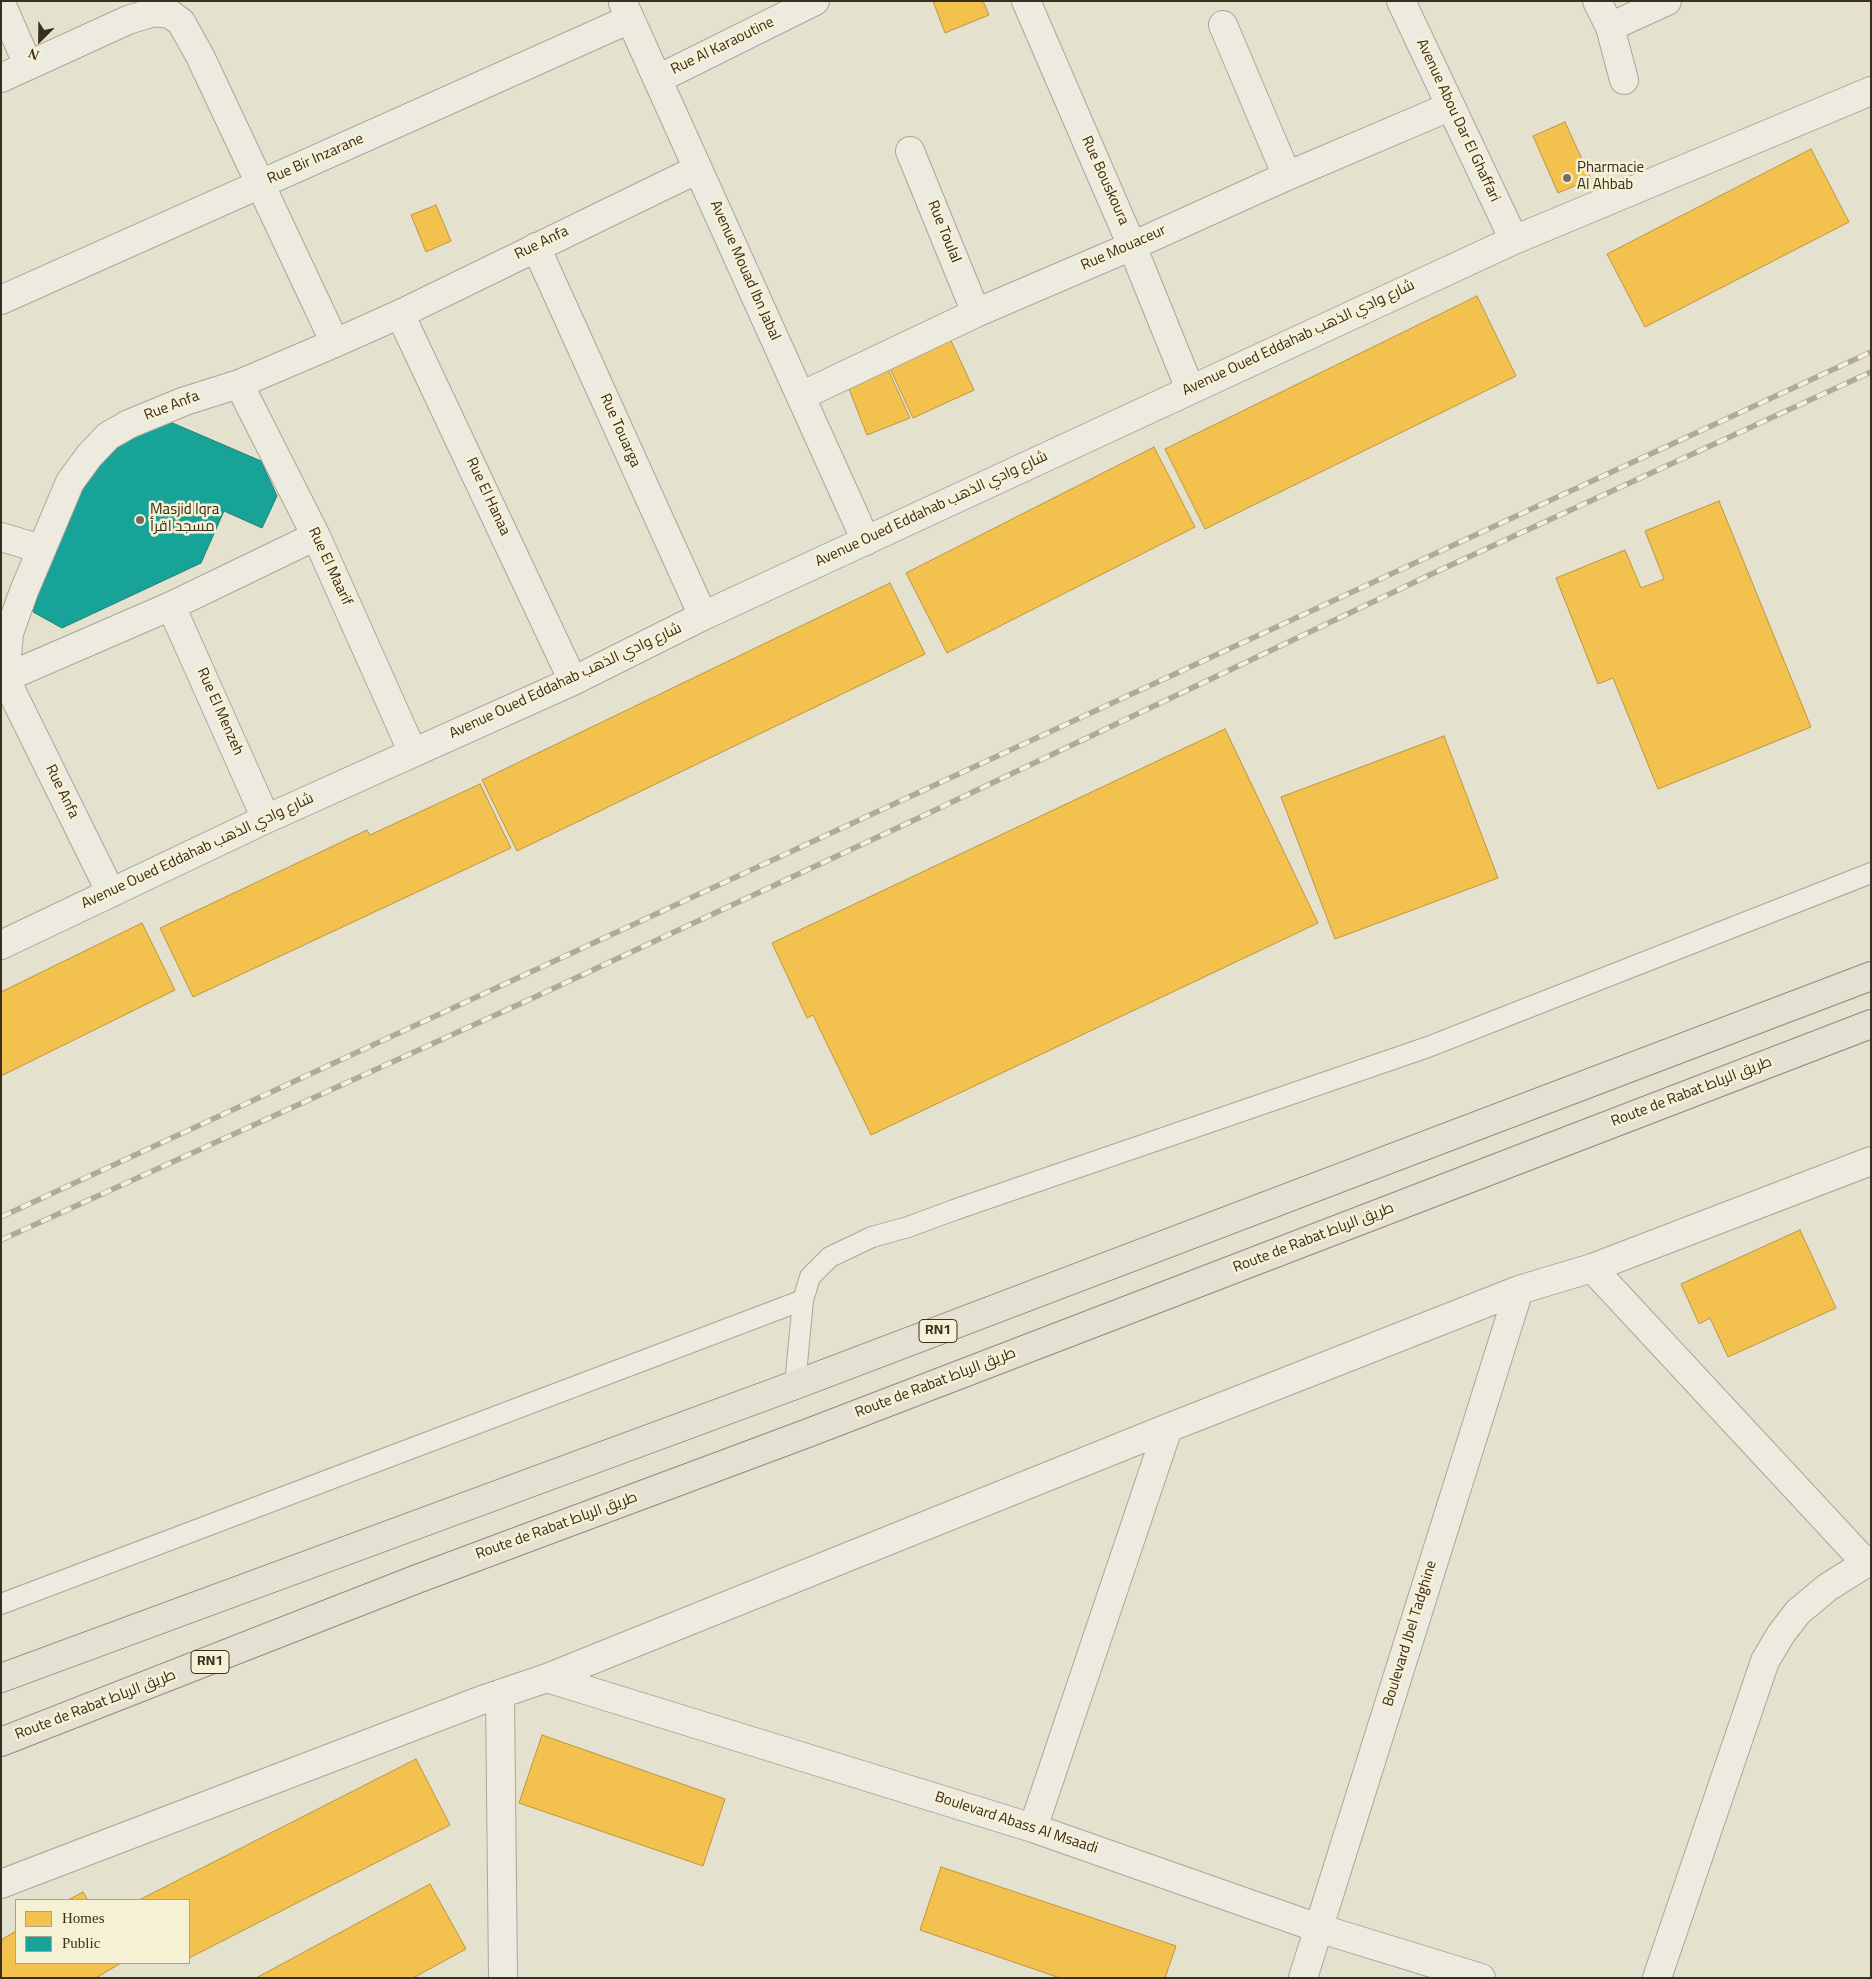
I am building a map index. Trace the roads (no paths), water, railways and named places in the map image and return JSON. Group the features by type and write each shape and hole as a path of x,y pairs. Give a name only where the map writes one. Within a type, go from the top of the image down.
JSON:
{"main road":[{"name":"RN1","path":"1,1678 795,1385 1871,976"},
{"name":"Route de Rabat طريق الرباط","path":"1,1742 417,1579 808,1434 1871,1024"}],"street":[{"name":"Rue Al Karaoutine","path":"658,79 815,1"},
{"name":"Rue Bouskoura","path":"1026,1 1132,246 1190,389"},
{"name":"Avenue Abou Dar El Ghaffari","path":"1401,1 1449,107 1514,240"},
{"path":"1597,1 1610,28 1624,80"},
{"path":"1610,28 1668,1"},
{"path":"1,3 28,65"},
{"path":"1,78 128,20 172,8 186,30 335,343"},
{"name":"Avenue Mouad Ibn Jabal","path":"626,10 866,541"},
{"name":"Rue Bir Inzarane","path":"1,300 261,185 626,10"},
{"path":"1223,25 1287,176"},
{"name":"Avenue Oued Eddahab شارع وادي الذهب","path":"1,945 266,818 573,681 703,616 1514,240 1871,91"},
{"name":"Rue Mouaceur","path":"801,396 976,313 1449,107"},
{"name":"Rue Toulal","path":"910,151 976,313"},
{"name":"Rue Anfa","path":"111,893 5,678 9,633 41,549 70,482 89,456 108,436 129,424 185,401 239,384 400,314 698,169"},
{"name":"Rue Touarga","path":"536,247 703,616"},
{"name":"Rue El Hanaa","path":"400,314 573,681"},
{"name":"Rue El Maarif","path":"239,384 316,536 413,753"},
{"path":"5,678 172,606 316,536"},
{"path":"1,537 41,549"},
{"name":"Rue El Menzeh","path":"172,606 266,818"},
{"path":"1,1884 500,1694 548,1678 1168,1428 1519,1290 1592,1268 1871,1161"},
{"path":"1592,1268 1868,1562 1828,1588 1798,1612 1781,1634 1765,1661 1657,1978"},
{"name":"Boulevard Jbel Tadghine","path":"1303,1978 1519,1290"},
{"path":"1033,1828 1168,1428"},
{"name":"Boulevard Abass Al Msaadi","path":"548,1678 1033,1828 1318,1928 1481,1978"},
{"path":"500,1694 503,1978"}],"lane":[{"path":"795,1385 803,1300 810,1277 830,1257 872,1237 908,1227 964,1206 1428,1047 1871,873"},
{"path":"1,1604 803,1300"}],"railway":[{"path":"1,1217 1871,352"},
{"path":"1,1240 535,997 910,822 1438,571 1871,372"}],"place":[{"name":"Pharmacie Al Ahbab","path":"1567,178"},
{"name":"Masjid Iqra مسجد اقرأ","path":"140,520"}]}
